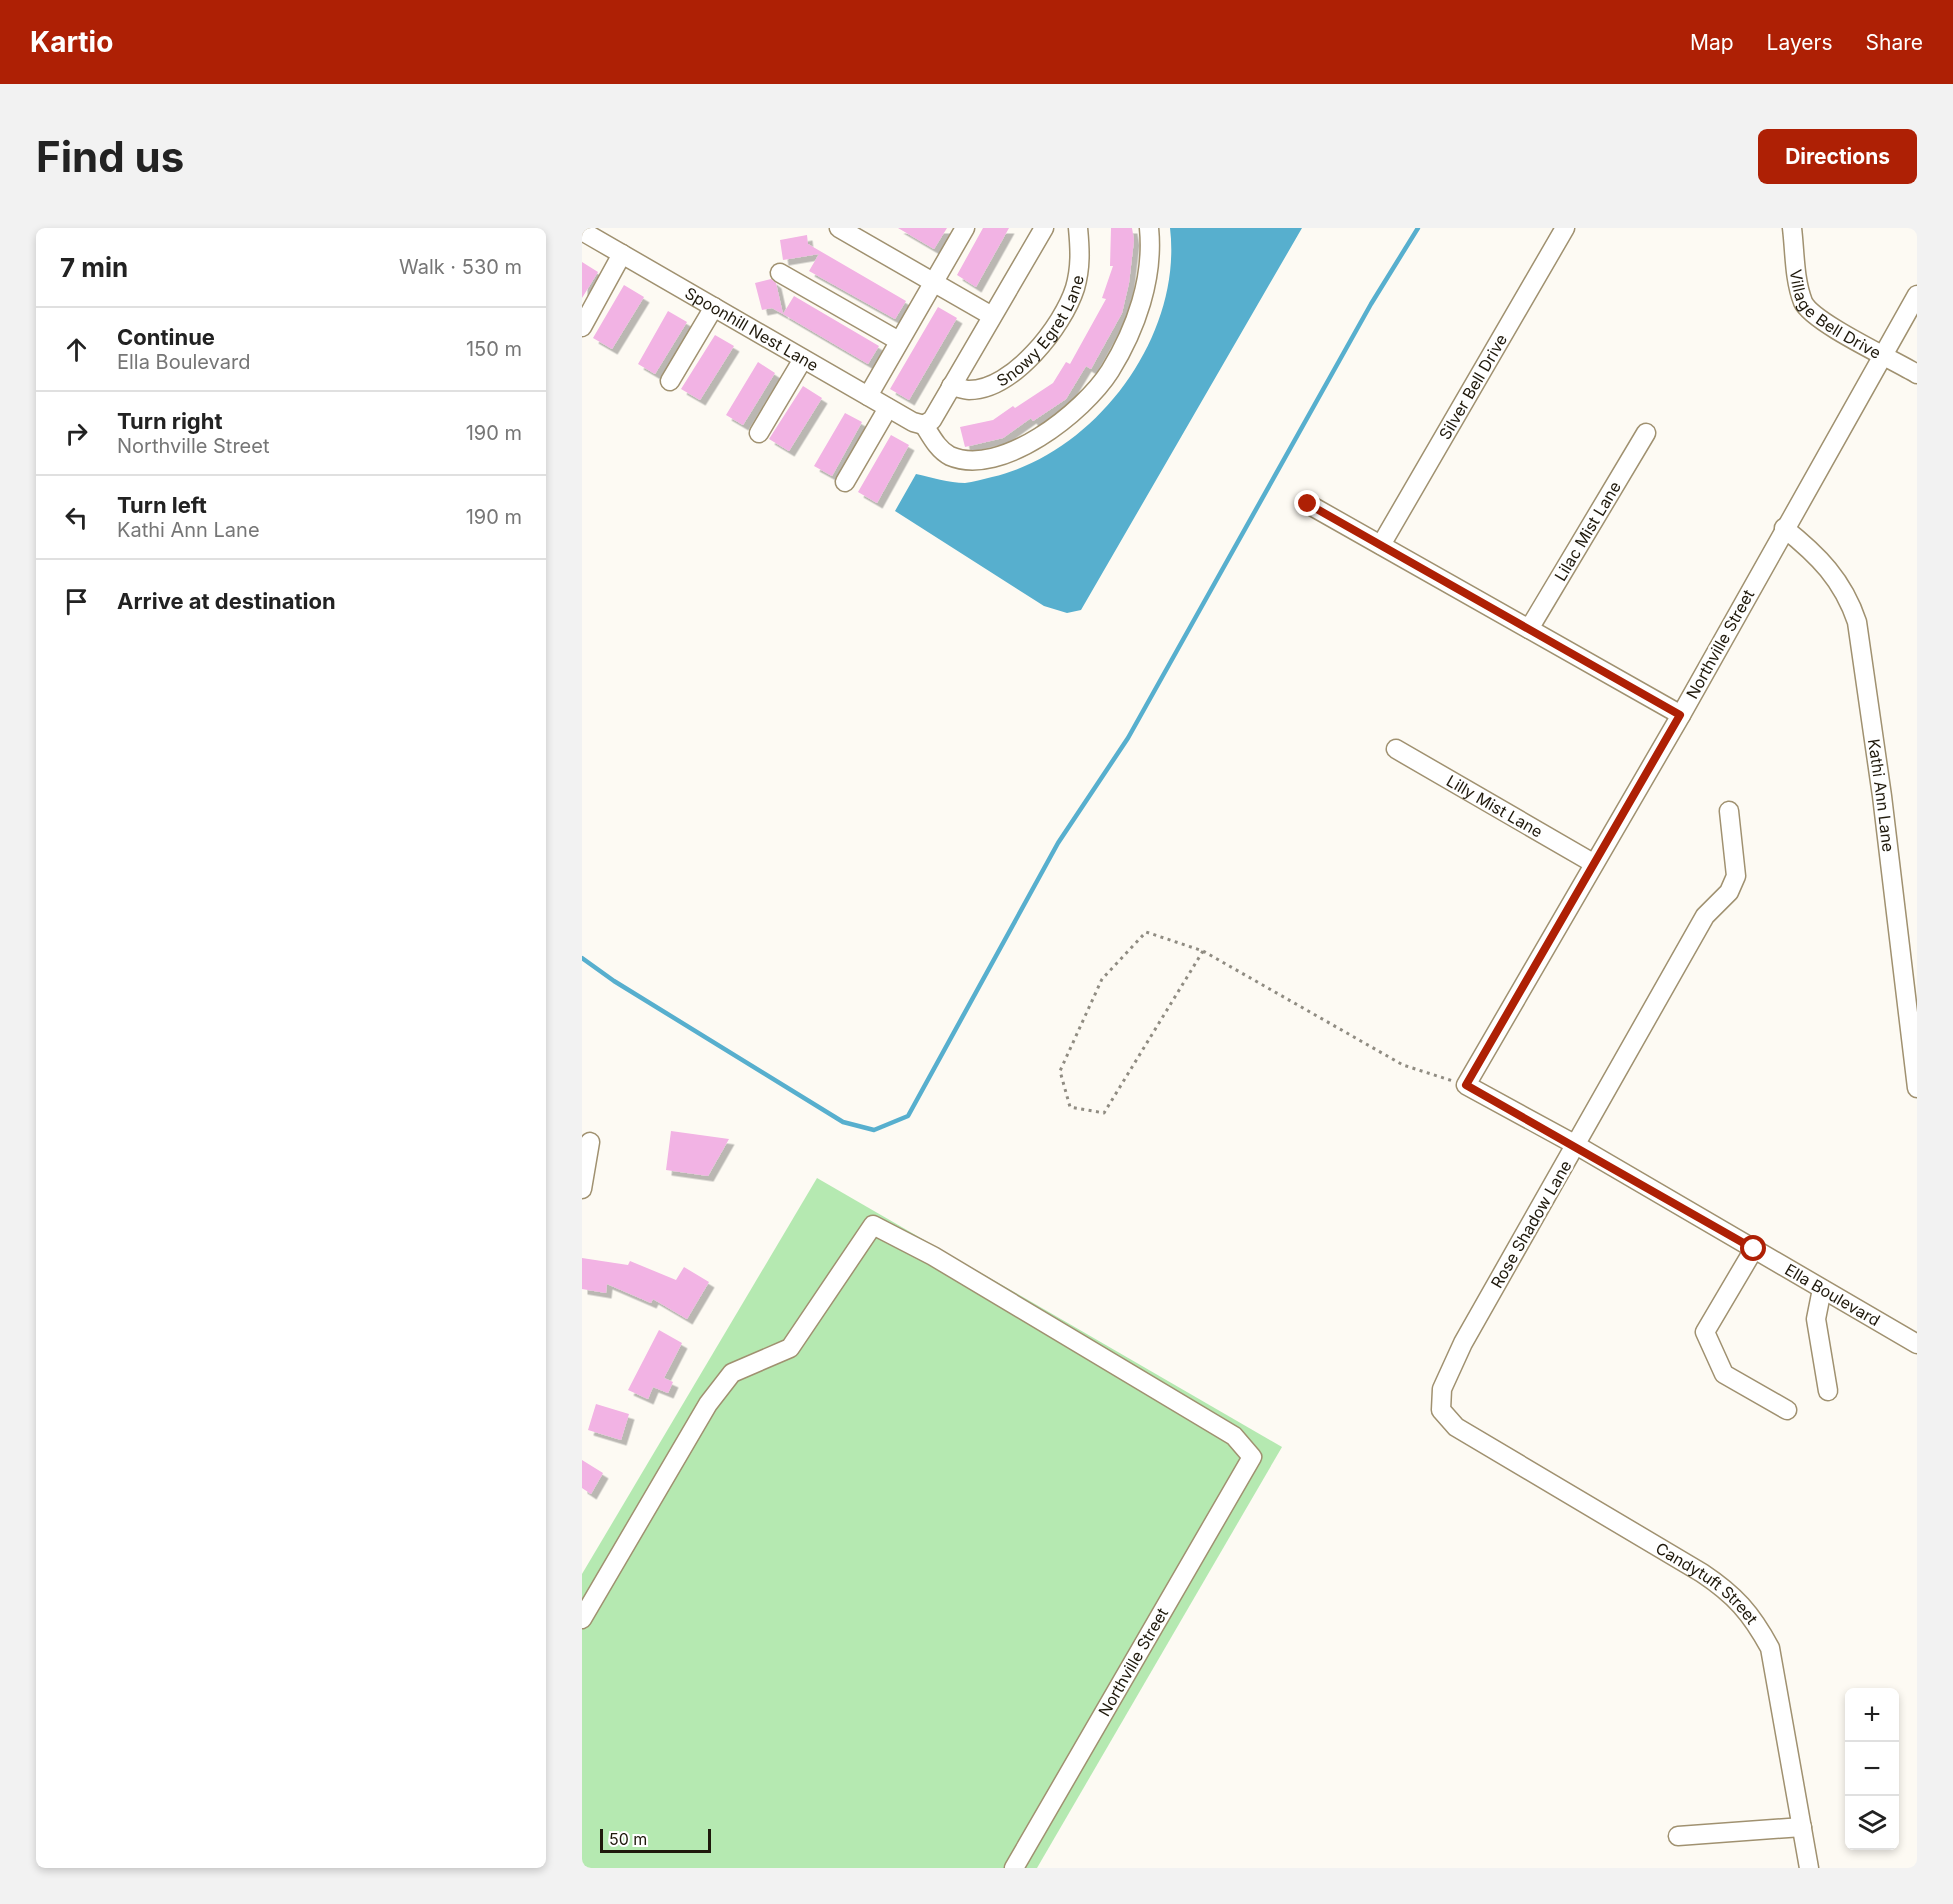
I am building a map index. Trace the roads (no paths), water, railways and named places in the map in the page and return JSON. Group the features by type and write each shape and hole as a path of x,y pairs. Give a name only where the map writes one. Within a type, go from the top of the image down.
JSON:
{"street":[{"path":"839,228 992,316"},
{"path":"868,396 964,228"},
{"name":"Snowy Egret Lane","path":"924,425 932,420 1044,228"},
{"name":"Snowy Egret Lane","path":"951,386 969,390 989,386 1015,370 1043,346 1062,319 1075,288 1081,258 1078,228"},
{"path":"924,425 935,443 948,455 963,460 989,459 1044,435 1086,400 1109,372 1132,328 1146,284 1149,228"},
{"name":"Silver Bell Drive","path":"1381,545 1565,228"},
{"name":"Village Bell Drive","path":"1792,228 1798,287 1804,305 1825,322 1917,374"},
{"name":"Spoonhill Nest Lane","path":"582,231 888,408 924,425"},
{"path":"582,327 622,254"},
{"path":"780,273 899,341"},
{"name":"Northville Street","path":"1466,1085 1680,715 1917,295"},
{"path":"670,381 714,307"},
{"path":"759,433 803,359"},
{"path":"846,482 888,408"},
{"name":"Lilac Mist Lane","path":"1529,629 1646,433"},
{"path":"1308,504 1680,715"},
{"name":"Kathi Ann Lane","path":"1784,528 1815,553 1834,574 1851,604 1857,622 1882,796 1917,1088"},
{"name":"Lilly Mist Lane","path":"1396,750 1593,863"},
{"name":"Rose Shadow Lane","path":"1441,1410 1442,1389 1449,1371 1705,916 1729,892 1736,876 1729,811"},
{"name":"Ella Boulevard","path":"1466,1085 1576,1145 1917,1344"},
{"path":"582,1189 590,1142"},
{"name":"Northville Street","path":"582,1619 708,1404 732,1372 790,1348 873,1225 933,1256 1234,1436 1252,1456 1014,1868"},
{"path":"1754,1249 1705,1332 1724,1374 1787,1410"},
{"path":"1822,1289 1816,1319 1828,1391"},
{"name":"Candytuft Street","path":"1441,1410 1456,1427 1728,1590 1754,1618 1770,1648 1809,1868"},
{"path":"1678,1836 1802,1827"}],"water":[{"path":"1170,228 1302,228 1081,610 1067,613 1044,606 895,511 916,474 965,483 992,477 1030,464 1066,443 1097,416 1125,384 1147,348 1162,309 1170,269"}],"waterway":[{"path":"582,958 614,981 843,1122 874,1130 908,1116 1058,843 1128,738 1371,304 1418,228"}]}
